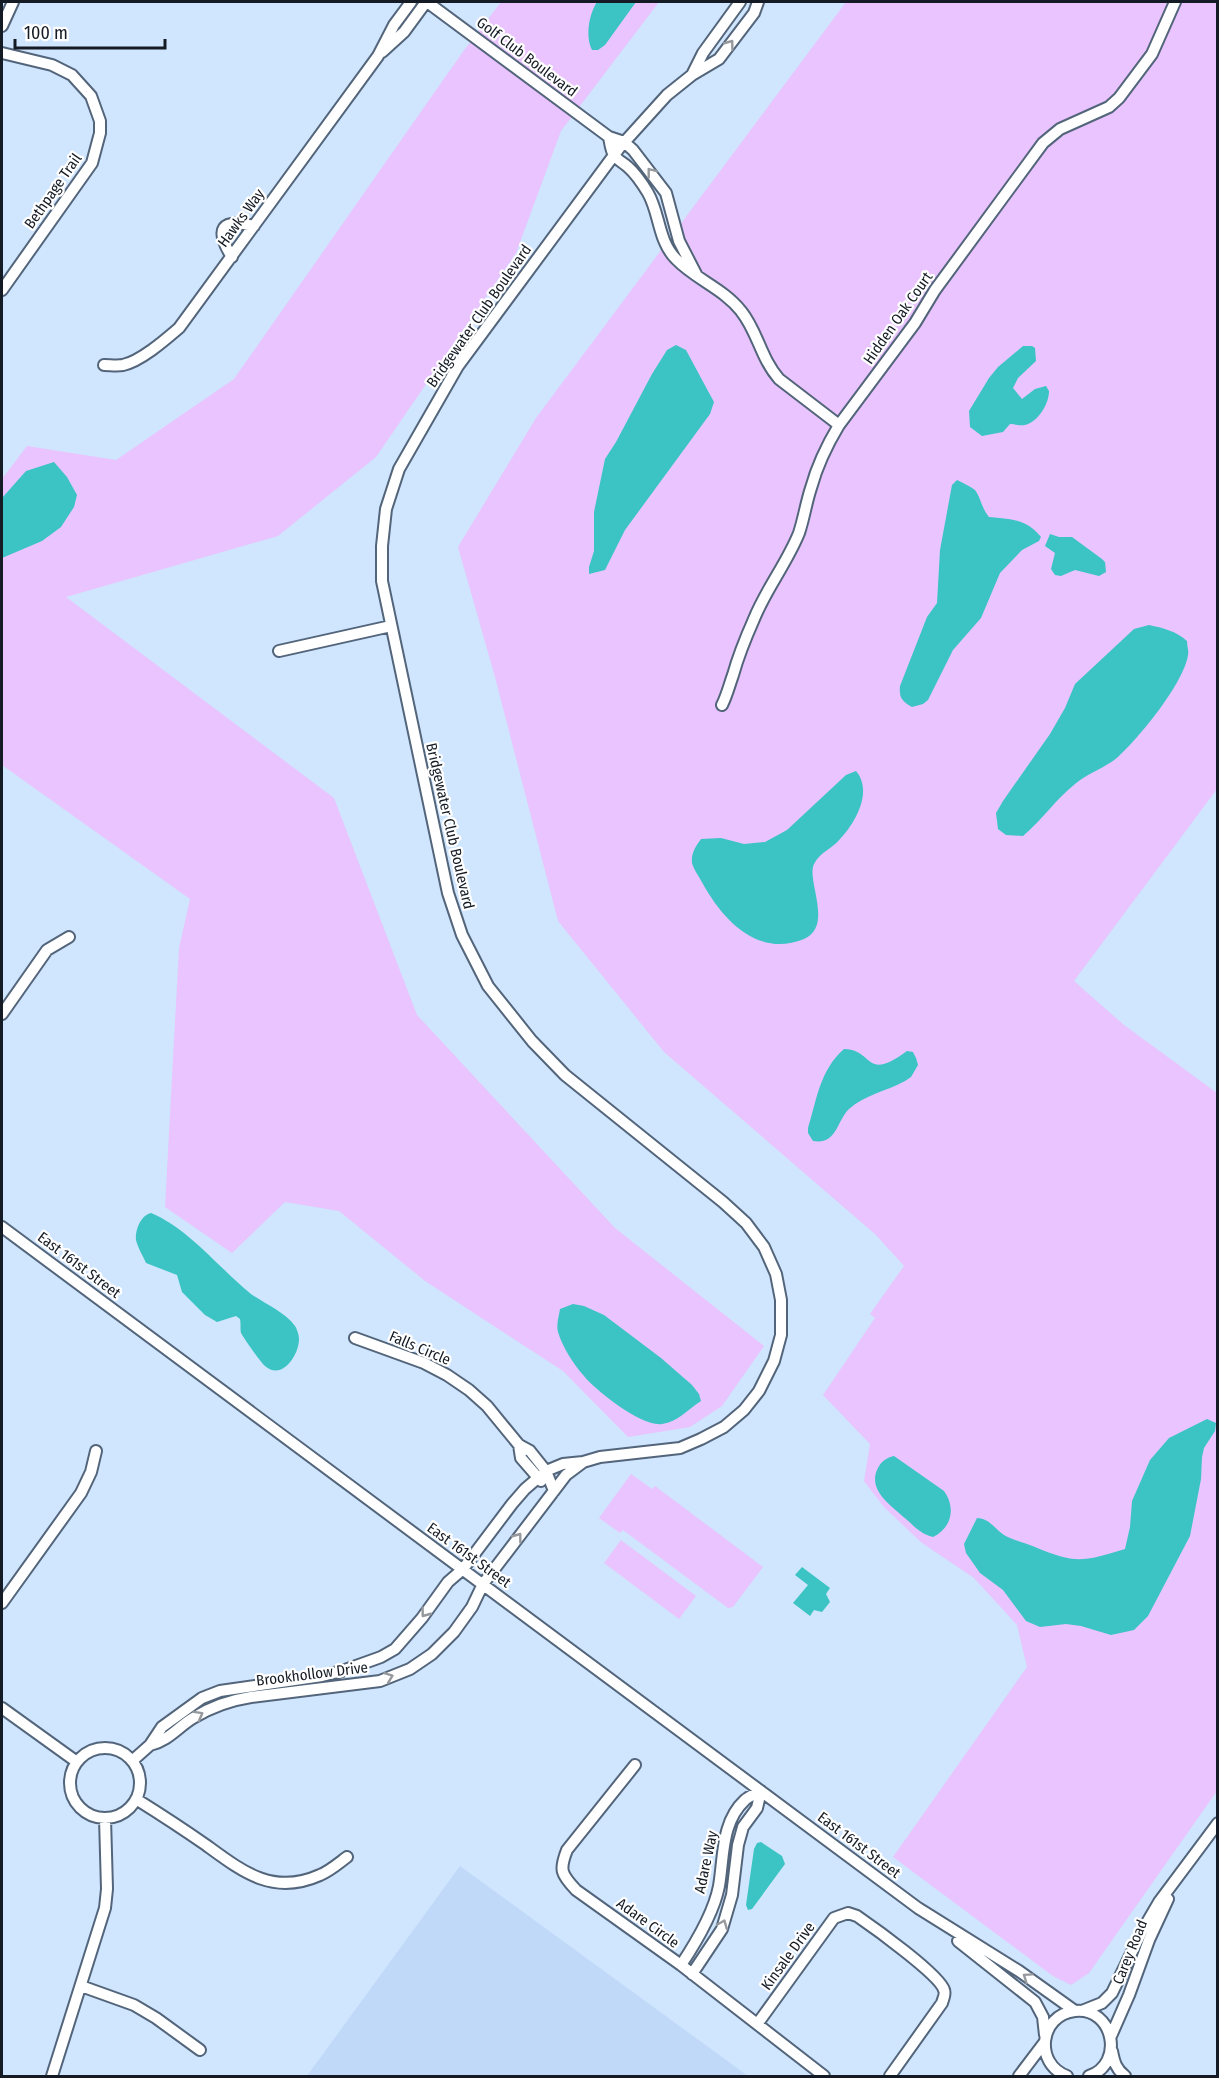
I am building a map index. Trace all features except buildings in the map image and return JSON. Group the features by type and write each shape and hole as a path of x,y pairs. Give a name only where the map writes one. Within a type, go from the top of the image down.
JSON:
{"street":[{"path":"2,26 13,2"},
{"name":"Hawks Way","path":"104,365 123,365 136,359 166,340 193,311 378,56 391,31 411,2"},
{"name":"Hawks Way","path":"378,56 404,32 427,2"},
{"name":"Golf Club Boulevard","path":"427,2 609,137 624,142"},
{"name":"Bridgewater Club Boulevard","path":"692,75 703,53 741,2"},
{"name":"Bridgewater Club Boulevard","path":"463,1569 512,1504 542,1475 563,1464 600,1457 680,1448 724,1427 744,1410 759,1391 774,1361 781,1335 781,1300 776,1274 764,1247 746,1223 566,1075 531,1041 488,986 462,934 448,893 382,581 382,546 386,509 399,468 458,366 624,142 662,100 692,75 719,59 753,13 758,2"},
{"name":"Hidden Oak Court","path":"722,705 754,619 775,576 791,552 806,513 809,492 817,469 839,425 1043,143 1060,129 1109,107 1119,98 1152,54 1175,2"},
{"name":"Bethpage Trail","path":"2,53 52,65 72,75 91,96 100,122 100,133 92,163 2,290"},
{"path":"609,137 614,155 641,182 657,215 661,233 670,251 682,265 741,310 753,330 765,362 779,379 839,425"},
{"path":"624,142 666,193 683,250 696,274"},
{"path":"657,215 671,212"},
{"path":"232,257 222,242 221,236 225,227 239,222 254,226"},
{"path":"279,651 391,626"},
{"path":"2,1014 47,950 69,937"},
{"name":"East 161st Street","path":"2,1227 918,1908 1035,2002 1043,2017 1048,2061 1061,2076"},
{"name":"Falls Circle","path":"355,1338 424,1363 458,1382 487,1407 519,1445 521,1458 542,1475 554,1491"},
{"path":"2,1602 81,1493 91,1472 96,1451"},
{"name":"Bridgewater Club Boulevard","path":"483,1584 566,1475 583,1462"},
{"name":"Brookhollow Drive","path":"132,1761 150,1745 162,1727 202,1698 220,1691 322,1676 381,1657 394,1649 422,1618 448,1582 463,1569"},
{"name":"Brookhollow Drive","path":"150,1745 162,1742 197,1716 233,1701 380,1680 410,1668 432,1654 454,1632 472,1607 483,1584"},
{"path":"2,1708 77,1762"},
{"path":"100,1748 117,1750 132,1761 140,1784 136,1799 123,1813 105,1818 87,1813 74,1799 70,1780 77,1762 91,1751 100,1748"},
{"name":"Adare Circle","path":"635,1765 567,1850 561,1865 564,1877 576,1890 681,1965 825,2076"},
{"name":"Adare Way","path":"681,1965 697,1941 716,1895 722,1851 732,1820 745,1800 761,1791"},
{"name":"Adare Way","path":"692,1974 722,1929 732,1895 738,1845 743,1827 757,1808 761,1791"},
{"path":"136,1799 259,1880 281,1883 300,1882 322,1875 347,1857"},
{"path":"52,2076 105,1908 107,1889 105,1818"},
{"name":"Carey Road","path":"1045,2039 1056,2019 1102,2003 1112,1993 1159,1902 1218,1823"},
{"name":"Carey Road","path":"1089,2076 1103,2068 1109,2058 1111,2042 1149,1940 1177,1880"},
{"name":"East 161st Street","path":"918,1908 1079,2011 1100,2019 1111,2042"},
{"name":"Kinsale Drive","path":"758,2024 834,1918 848,1913 857,1916 932,1973 944,1989 945,1996 942,2003 890,2076"},
{"path":"81,1986 134,2006 156,2018 200,2050"},
{"path":"1019,2076 1045,2039"},
{"path":"1111,2042 1114,2062 1119,2072 1125,2076"}],"shaded area":[{"path":"501,2 659,2 561,131 516,253 376,457 278,536 66,597 334,798 417,1015 615,1228 764,1346 722,1406 690,1427 628,1437 563,1371 425,1281 339,1211 285,1202 232,1253 165,1207 179,948 190,899 2,765 2,479 27,446 116,460 234,379 462,53"},
{"path":"597,2 636,2 605,45 598,50 592,50 589,26"},
{"path":"846,2 1217,2 1217,789 1074,981 1124,1025 1217,1093 1217,1791 1089,1973 1071,1985 1053,1976 893,1857 1027,1667 1017,1625 974,1578 922,1543 884,1507 864,1481 870,1444 823,1395 875,1318 870,1314 904,1266 876,1235 664,1052 558,921 495,677 458,547 536,418"},
{"path":"676,345 686,350 714,402 710,414 625,530 605,570 589,574 594,551 594,512 605,459 652,374 667,350"},
{"path":"1023,346 1035,348 1036,361 1018,378 1013,388 1022,399 1035,389 1046,386 1049,396 1045,407 1030,423 1010,424 1003,432 982,436 970,427 969,411 998,367"},
{"path":"54,462 67,477 77,495 74,507 61,527 42,541 2,558 2,498 26,471"},
{"path":"957,480 975,490 989,517 1024,523 1041,537 1039,541 1022,550 1000,573 981,618 953,650 928,700 912,707 902,699 900,686 927,617 937,603 940,550 952,485"},
{"path":"1050,534 1072,537 1105,562 1106,572 1099,576 1075,570 1061,576 1055,575 1051,569 1055,553 1045,546"},
{"path":"1149,625 1174,632 1187,641 1188,653 1185,667 1170,695 1118,757 1075,784 1023,836 1006,835 998,829 996,813 1050,734 1075,684 1134,629"},
{"path":"856,771 863,788 863,797 857,815 840,839 814,864 813,881 818,914 813,933 804,939 787,944 757,939 744,932 721,910 694,868 692,856 701,839 721,838 744,844 765,842 787,830 846,775"},
{"path":"844,1049 854,1050 876,1064 893,1060 907,1051 913,1052 918,1065 911,1077 905,1081 855,1104 827,1140 813,1141 808,1128 820,1086 830,1066"},
{"path":"151,1213 178,1228 251,1294 291,1321 299,1339 293,1359 288,1364 277,1370 271,1370 265,1366 241,1333 240,1319 236,1316 217,1322 205,1315 182,1292 177,1275 146,1263 136,1236 142,1220"},
{"path":"573,1304 604,1315 661,1358 692,1385 701,1401 678,1418 662,1424 643,1420 609,1399 580,1372 558,1332 560,1309"},
{"path":"1207,1419 1216,1423 1215,1431 1204,1448 1201,1479 1190,1536 1148,1616 1134,1630 1111,1635 1081,1626 1066,1624 1040,1627 1026,1621 1003,1590 980,1573 966,1553 964,1544 977,1518 988,1522 1004,1535 1070,1559 1089,1559 1125,1549 1132,1501 1150,1460 1169,1438"},
{"path":"894,1456 944,1491 948,1497 951,1510 948,1523 933,1537 915,1527 888,1503 876,1485 875,1478 880,1464"},
{"path":"631,1474 652,1489 655,1486 763,1567 733,1607 728,1608 623,1530 620,1533 599,1518"},
{"path":"621,1540 696,1596 679,1619 604,1563"},
{"path":"802,1567 830,1588 826,1594 830,1602 822,1612 814,1610 810,1616 793,1603 808,1585 795,1575"},
{"path":"761,1842 782,1856 785,1864 752,1909 748,1910 746,1905 754,1849 757,1843"},
{"path":"460,1866 748,2076 307,2076"}]}
